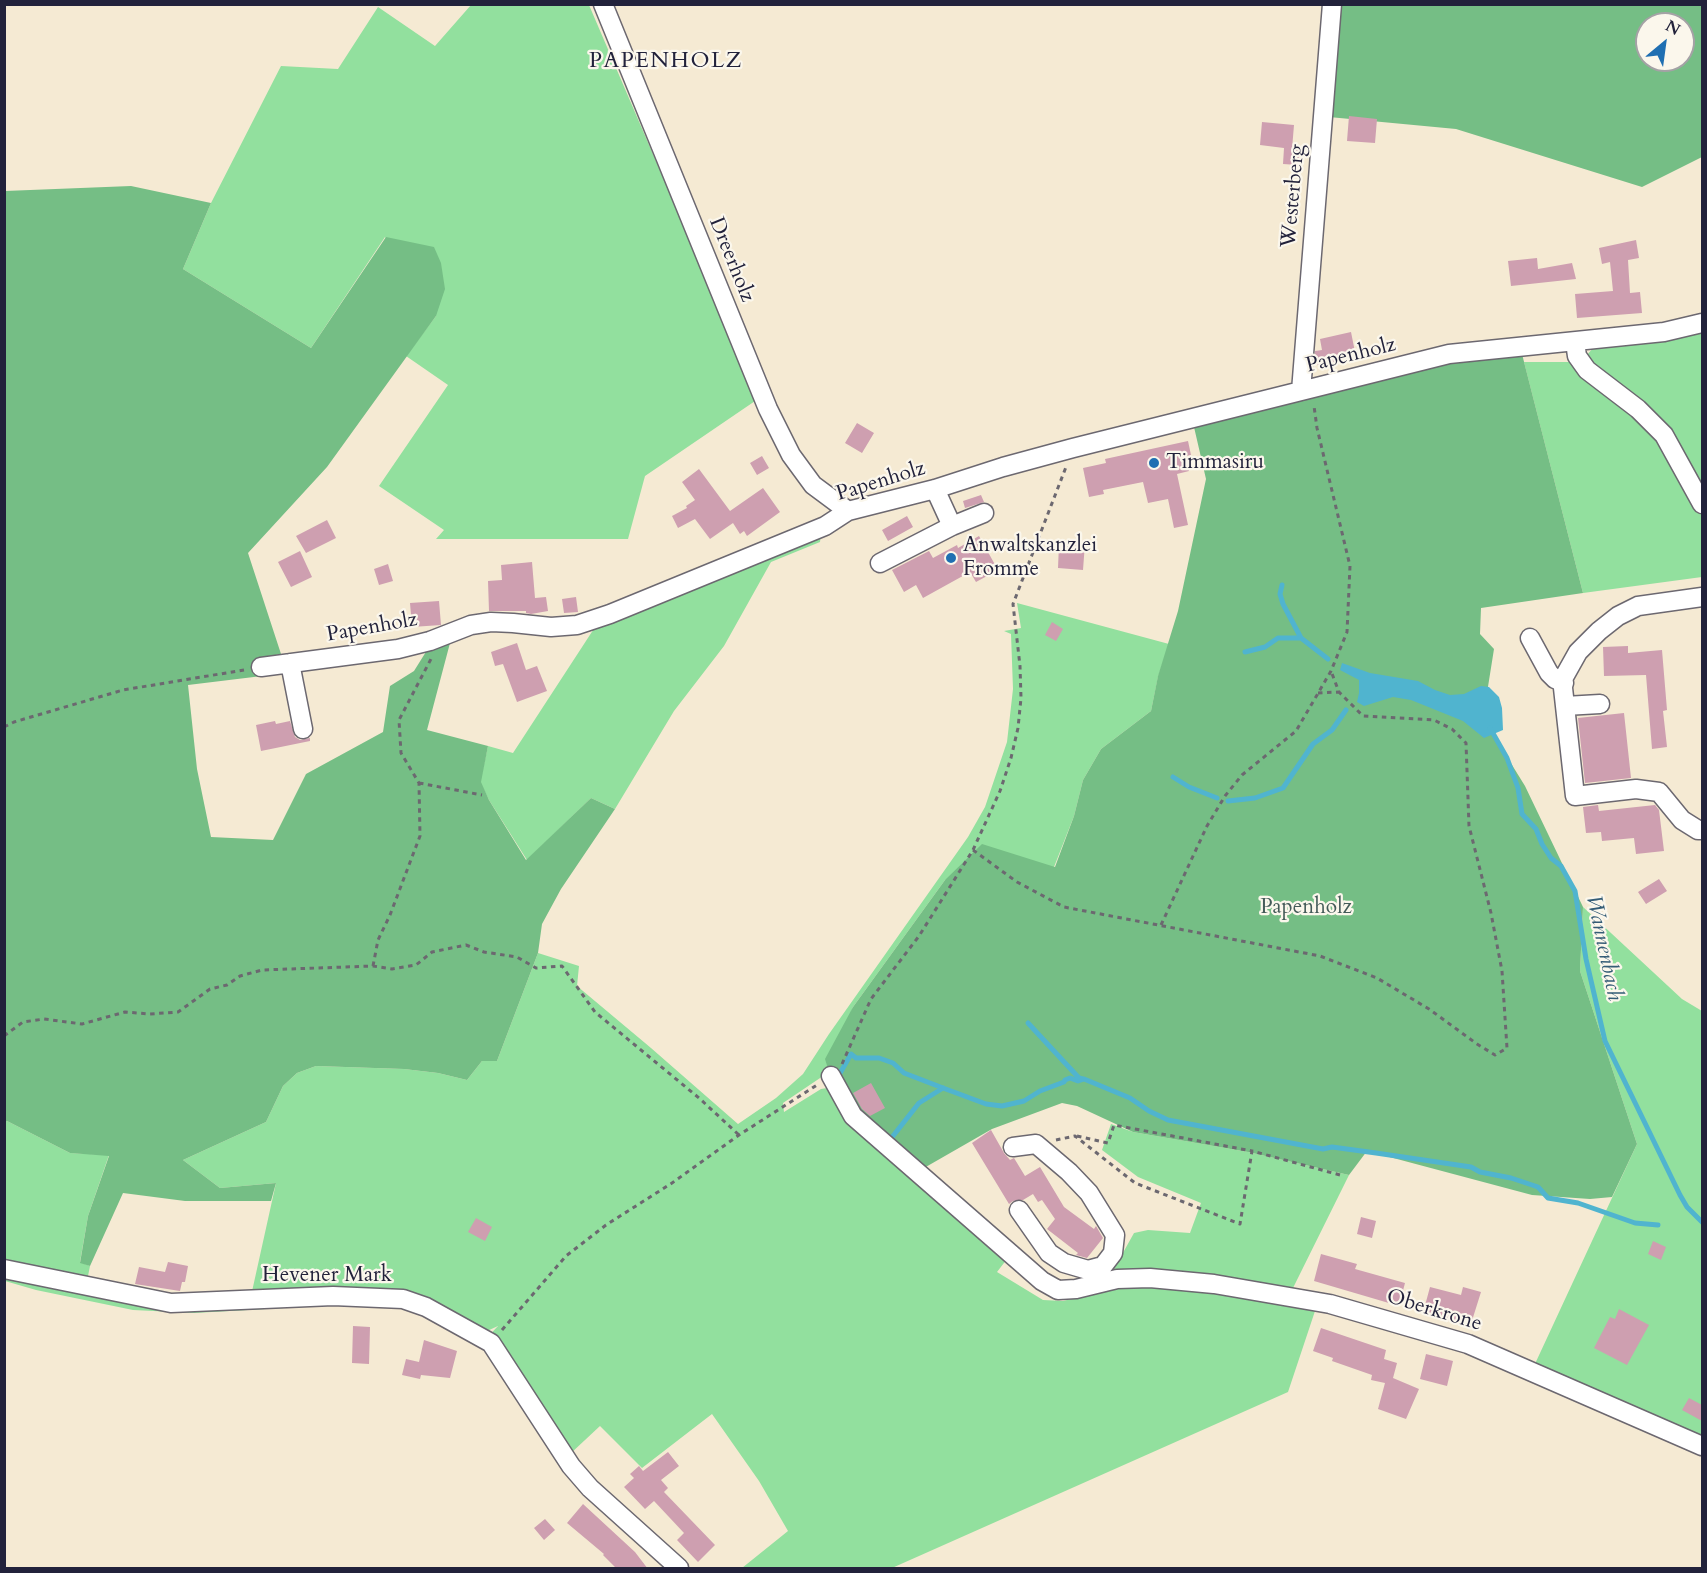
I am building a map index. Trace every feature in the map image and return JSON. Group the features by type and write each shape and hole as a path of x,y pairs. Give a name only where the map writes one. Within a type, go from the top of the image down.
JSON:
{"street":[{"name":"Dreerholz","path":"603,4 768,409 790,455 813,485 848,511"},
{"name":"Westerberg","path":"1306,390 1332,4"},
{"name":"Papenholz","path":"261,668 398,649 430,641 471,625 490,622 566,627 590,621 825,526 848,511 935,489 1073,448 1449,354 1664,332 1702,323"},
{"path":"1575,342 1577,356 1587,370 1638,409 1664,435 1702,504"},
{"path":"935,489 952,526"},
{"path":"880,563 952,526 984,513"},
{"path":"1702,597 1638,606 1618,616 1578,652 1564,677 1575,796 1636,789 1659,792 1682,820 1702,830"},
{"path":"1530,638 1549,673 1564,683"},
{"path":"290,663 303,729"},
{"path":"1565,706 1600,704"},
{"name":"Oberkrone","path":"831,1076 853,1116 1042,1281 1058,1290 1076,1289 1117,1279 1175,1279 1288,1295 1330,1304 1468,1344 1702,1446"},
{"path":"1013,1148 1036,1144 1069,1172 1089,1193 1115,1235 1113,1253 1103,1266 1088,1270 1064,1263 1049,1253 1019,1210"},
{"path":"1032,1272 1049,1253"},
{"name":"Hevener Mark","path":"4,1269 171,1303 333,1296 403,1299 426,1307 491,1343 571,1466 590,1488 679,1569"}],"path":[{"path":"1161,925 1207,826 1225,796 1242,775 1296,731 1331,671 1347,632 1350,566 1306,390"},
{"path":"491,1343 566,1256 606,1225 831,1076 841,1066 872,999 919,936 973,850 1000,791 1018,728 1021,698 1013,604 1073,448"},
{"path":"373,966 378,940 398,896 420,836 419,783 401,753 399,720 412,693 433,660 430,641"},
{"path":"4,727 14,722 123,690 261,668"},
{"path":"973,850 1017,882 1064,907 1320,956 1377,978 1429,1009 1496,1055 1507,1048 1502,971 1491,913 1469,826 1466,743 1452,729 1434,720 1363,716 1339,692 1331,671"},
{"path":"1318,693 1339,692"},
{"path":"419,783 482,795"},
{"path":"4,1036 23,1022 34,1020 44,1019 82,1024 125,1012 150,1014 178,1012 210,989 227,985 240,976 262,970 373,966 392,969 416,965 432,952 466,945 484,952 517,957 536,968 562,966 595,1012 699,1098 739,1135"},
{"path":"1036,1144 1075,1136 1108,1143 1114,1125 1252,1151 1340,1175"},
{"path":"1075,1136 1135,1183 1240,1224 1252,1151"}],"green space":[{"path":"471,5 589,5 758,399 645,476 628,539 436,539 444,530 379,486 448,385 406,356 436,316 385,237 311,348 183,269 211,203 281,66 338,69 378,7 435,46"},
{"path":"1338,5 1702,5 1702,157 1642,187 1456,129 1329,117"},
{"path":"131,186 211,203 183,269 311,348 386,237 434,247 441,263 445,289 436,316 327,467 248,553 281,654 276,655 262,676 188,685 197,769 211,837 273,840 306,774 383,732 390,686 414,671 429,647 450,643 427,730 488,746 481,782 489,800 526,860 591,798 615,809 561,889 542,924 538,953 497,1061 482,1061 467,1080 438,1073 404,1069 316,1066 297,1073 283,1086 266,1122 183,1160 220,1188 276,1183 271,1201 185,1201 123,1193 90,1266 80,1263 88,1216 109,1156 70,1153 5,1122 5,191"},
{"path":"1702,330 1702,497 1686,465 1599,375 1587,355 1593,348"},
{"name":"Papenholz","path":"1522,354 1583,593 1481,608 1480,634 1494,649 1483,718 1525,786 1583,907 1580,971 1637,1144 1612,1197 1590,1199 1532,1195 1367,1151 1349,1175 1248,1152 1133,1132 1077,1106 1062,1103 992,1129 924,1168 863,1121 829,1072 825,1059 853,1007 945,880 982,844 1055,867 1074,816 1083,780 1101,749 1151,711 1158,676 1178,611 1206,479 1194,427 1446,363"},
{"path":"1524,362 1570,362 1642,417 1702,512 1702,577 1583,593"},
{"path":"821,533 820,542 771,562 724,646 674,711 615,809 591,798 527,860 480,782 488,746 513,753 599,621"},
{"path":"1017,603 1169,644 1158,677 1151,711 1101,749 1083,780 1074,816 1054,867 945,880 853,1007 829,1072 783,1103 784,1112 821,1089 827,1088 1007,1259 997,1272 1043,1300 1063,1301 1122,1287 1158,1286 1316,1308 1288,1392 892,1568 742,1568 788,1531 759,1481 712,1414 642,1468 600,1426 570,1454 483,1342 498,1326 487,1331 427,1301 304,1303 302,1307 194,1313 133,1310 36,1290 5,1281 4,1122 7,1121 70,1153 109,1155 88,1216 80,1262 90,1266 88,1276 120,1284 117,1298 251,1296 276,1183 220,1188 183,1160 266,1122 283,1086 297,1073 316,1066 404,1069 438,1073 467,1080 482,1061 497,1061 538,953 579,966 577,986 738,1124 776,1098 803,1074 968,837 985,807 1007,742 1013,689 1011,634 1004,631 1021,628"},
{"path":"1583,907 1682,999 1702,1011 1702,1441 1534,1366 1637,1144 1580,971"},
{"path":"1111,1124 1133,1132 1248,1152 1349,1175 1292,1290 1110,1276 1134,1233 1148,1230 1190,1233 1201,1203 1138,1177 1102,1150"}],"water":[{"path":"1342,663 1370,673 1418,681 1450,695 1464,694 1481,686 1489,687 1499,697 1503,730 1484,738 1463,721 1411,700 1393,697 1364,706 1357,702 1359,680 1340,670"}],"building":[{"path":"1349,116 1377,119 1375,143 1347,141"},
{"path":"1262,122 1294,125 1292,149 1300,150 1298,165 1283,164 1284,148 1260,145"},
{"path":"1636,240 1639,258 1628,260 1630,293 1640,292 1642,313 1577,318 1575,294 1613,291 1610,262 1602,264 1599,248"},
{"path":"1537,258 1538,269 1572,263 1576,279 1511,286 1508,261"},
{"path":"1351,332 1356,357 1318,366 1315,351 1322,350 1320,339"},
{"path":"857,423 874,433 862,453 845,443"},
{"path":"1188,441 1191,455 1186,456 1189,471 1177,474 1188,525 1174,528 1168,499 1148,503 1143,482 1103,490 1104,494 1089,497 1083,468 1106,463 1105,459"},
{"path":"762,456 769,468 757,475 750,463"},
{"path":"699,469 730,511 763,488 780,512 747,536 744,531 740,534 733,523 710,539 695,519 678,528 672,516 687,508 686,506 695,500 682,482"},
{"path":"981,495 984,502 965,508 963,501"},
{"path":"907,516 913,527 888,541 882,530"},
{"path":"327,520 336,538 306,553 296,536"},
{"path":"979,536 998,570 976,582 970,572 923,598 916,585 904,592 892,570 929,551 933,558"},
{"path":"1069,541 1085,543 1083,570 1058,568 1059,544 1069,545"},
{"path":"300,551 312,577 291,587 278,562"},
{"path":"532,562 535,598 546,597 548,611 531,614 526,611 489,611 488,581 502,580 501,565"},
{"path":"388,564 393,581 379,585 374,569"},
{"path":"576,597 578,612 564,613 562,599"},
{"path":"439,601 441,625 412,627 410,603"},
{"path":"1052,622 1063,629 1056,641 1045,635"},
{"path":"517,643 526,670 537,666 547,691 517,702 503,664 495,666 491,652"},
{"path":"1628,646 1628,653 1662,650 1667,710 1663,711 1667,747 1652,749 1646,675 1604,676 1603,647"},
{"path":"1624,713 1631,778 1585,783 1578,718"},
{"path":"275,721 276,724 290,721 295,737 300,740 310,738 310,741 261,751 256,725"},
{"path":"1598,805 1599,811 1655,805 1659,810 1664,851 1636,854 1634,838 1602,841 1601,832 1586,833 1583,807"},
{"path":"1659,879 1667,891 1646,904 1638,892"},
{"path":"871,1083 885,1108 870,1116 862,1109 853,1093"},
{"path":"991,1130 1004,1153 1010,1160 1014,1158 1025,1176 1040,1167 1064,1207 1094,1229 1096,1226 1103,1238 1087,1258 1076,1255 1078,1253 1047,1229 1055,1219 1042,1200 1038,1202 1033,1194 1009,1204 972,1143"},
{"path":"1361,1217 1376,1221 1372,1238 1357,1234"},
{"path":"476,1218 492,1227 485,1241 468,1232"},
{"path":"1653,1241 1666,1247 1661,1260 1648,1254"},
{"path":"1321,1254 1357,1264 1355,1269 1405,1283 1399,1306 1314,1281"},
{"path":"168,1262 188,1266 185,1282 182,1282 180,1291 135,1284 139,1267 165,1272"},
{"path":"1430,1287 1461,1295 1463,1287 1481,1292 1470,1327 1423,1313"},
{"path":"1619,1309 1649,1325 1627,1365 1594,1348 1610,1317 1615,1319"},
{"path":"353,1326 370,1327 369,1364 352,1363"},
{"path":"1321,1328 1386,1350 1384,1359 1397,1363 1393,1378 1419,1389 1406,1419 1378,1409 1385,1383 1371,1380 1372,1375 1332,1361 1333,1358 1313,1351"},
{"path":"424,1340 457,1351 450,1378 421,1375 420,1379 402,1375 406,1359 419,1362"},
{"path":"1426,1354 1453,1361 1447,1386 1420,1379"},
{"path":"1689,1398 1702,1405 1702,1421 1682,1410"},
{"path":"668,1452 679,1466 661,1480 668,1488 664,1492 715,1545 698,1562 677,1540 684,1533 654,1501 645,1509 624,1487 634,1478 630,1474 639,1466 643,1471"},
{"path":"583,1504 635,1552 648,1569 617,1569 604,1554 567,1523"},
{"path":"545,1519 555,1530 544,1540 534,1528"}],"waterway":[{"path":"1282,585 1280,594 1283,604 1301,638 1328,659"},
{"path":"1245,652 1265,647 1278,638 1301,638"},
{"path":"1228,801 1255,798 1283,788 1313,744 1332,730 1346,710"},
{"name":"Wannenbach","path":"1490,728 1507,758 1518,788 1522,814 1536,829 1542,844 1551,858 1561,866 1575,891 1586,959 1605,1041 1680,1195 1687,1207 1702,1222"},
{"path":"1173,777 1189,787 1217,798"},
{"path":"1028,1023 1079,1078 1083,1079"},
{"path":"839,1075 851,1054 856,1058 879,1058 893,1063 904,1073 986,1104 1002,1106 1024,1101 1070,1078 1078,1081 1084,1079 1130,1098 1168,1120 1323,1149 1332,1147 1471,1167 1480,1172 1511,1178 1538,1187 1548,1198 1578,1203 1635,1223 1658,1225"},
{"path":"889,1141 919,1103 943,1088"}],"place":[{"name":"Timmasiru","path":"1154,463"},
{"name":"Anwaltskanzlei Fromme","path":"951,558"}],"district":[{"name":"PAPENHOLZ","path":"666,62"}]}
